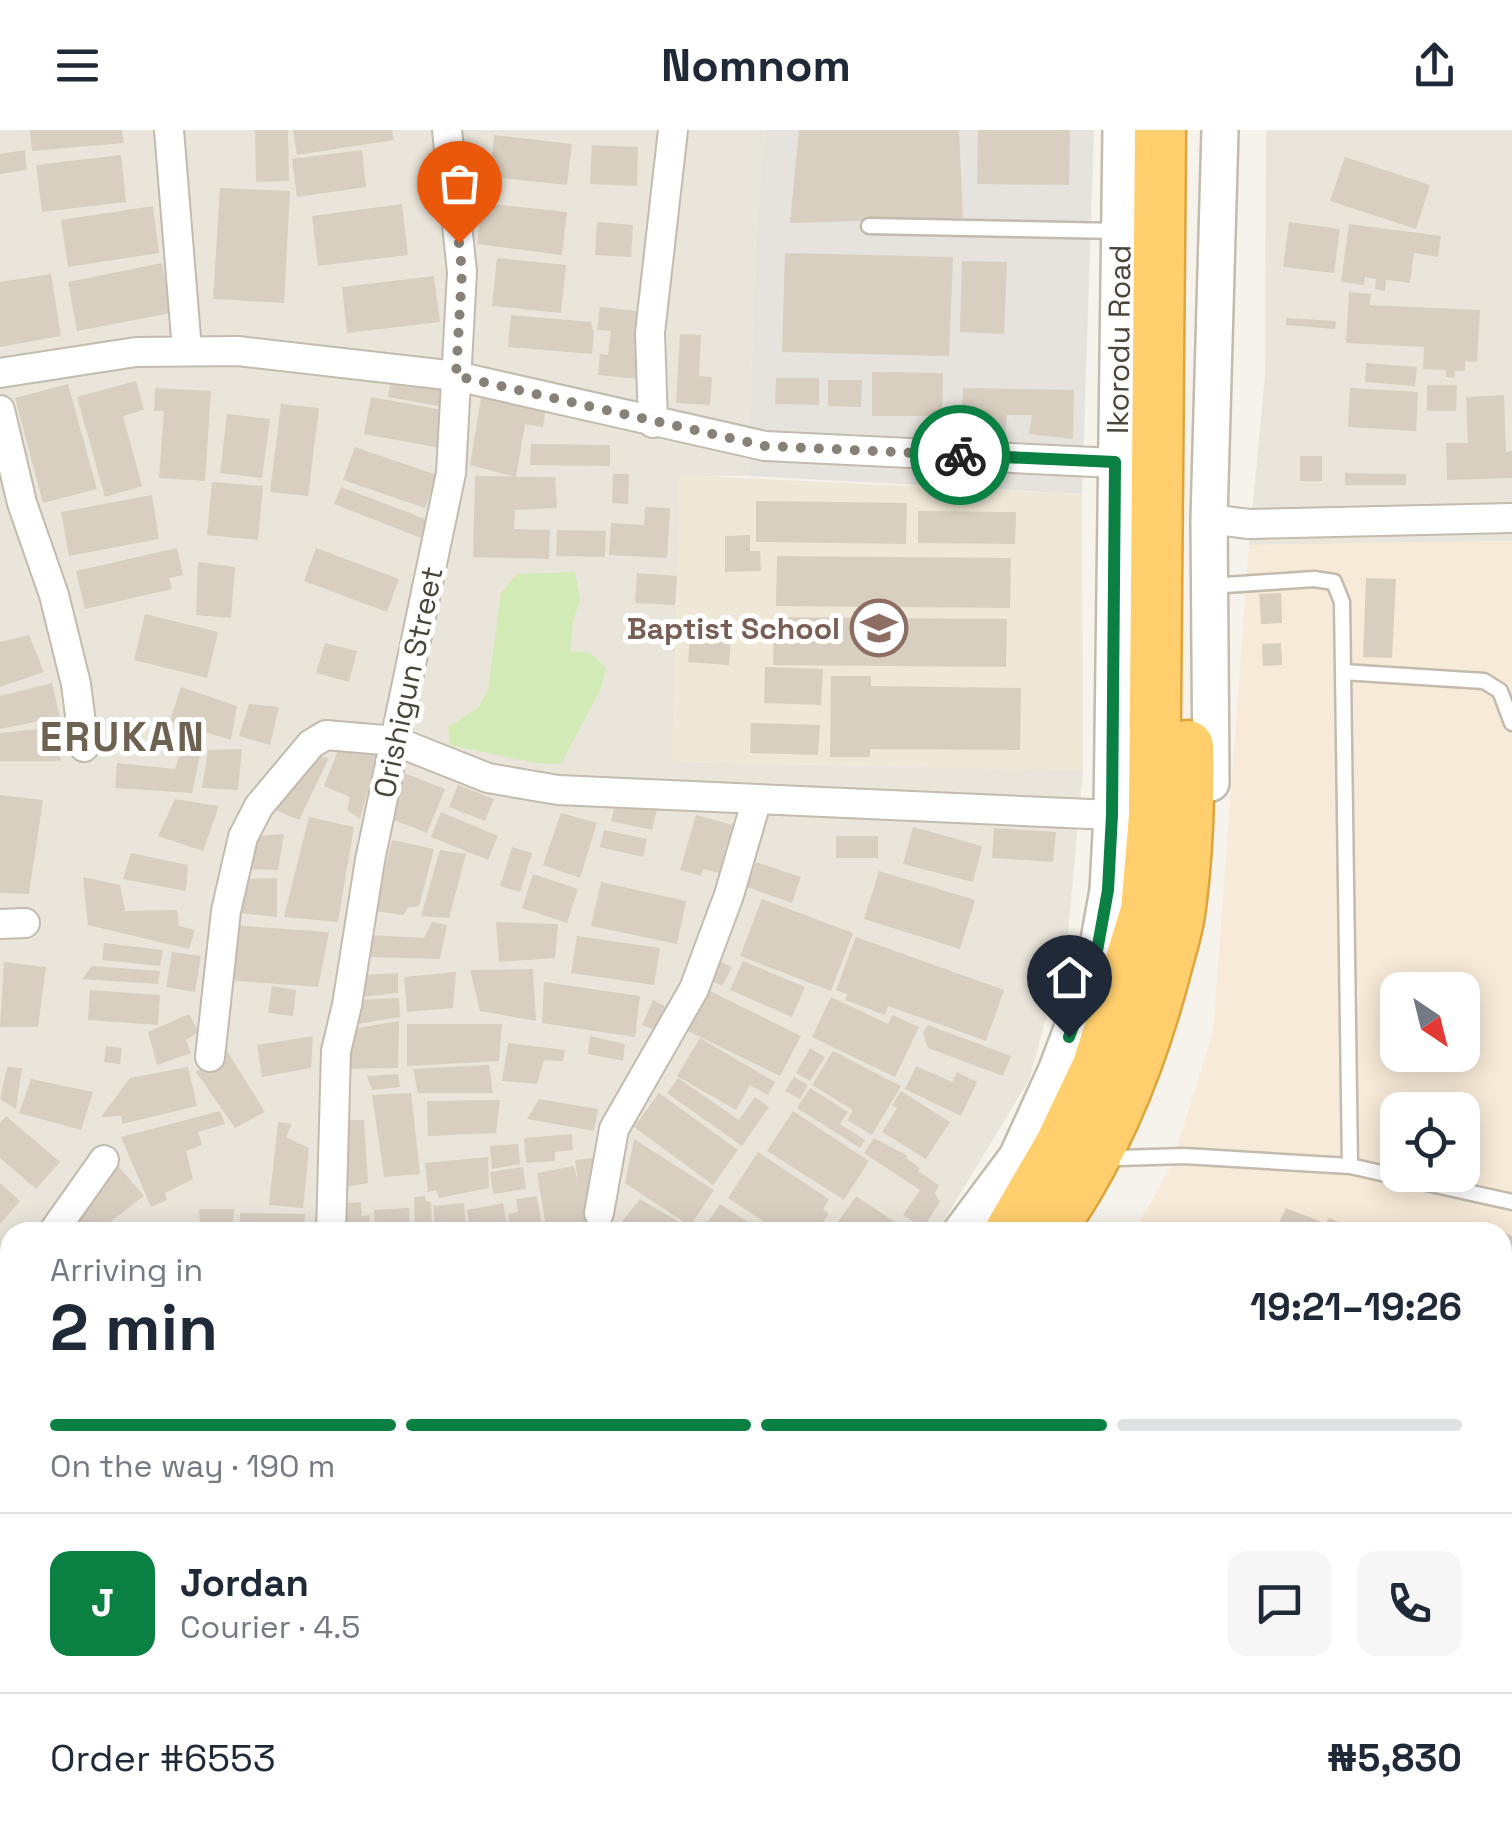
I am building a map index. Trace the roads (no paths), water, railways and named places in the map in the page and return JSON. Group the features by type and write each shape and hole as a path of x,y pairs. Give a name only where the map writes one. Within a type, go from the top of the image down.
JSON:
{"highway":[{"name":"Ikorodu Road","path":"1016,1222 1062,1144 1098,1066 1146,911 1154,778 1139,230 1160,130"},
{"path":"1054,1222 1106,1135 1136,1068 1179,918 1189,818 1186,575 1193,130"}],"street":[{"path":"170,130 187,350"},
{"name":"Orishigun Street","path":"331,1222 336,1051 370,860 451,473 462,272 448,130"},
{"path":"654,423 650,332 673,130"},
{"name":"Ikorodu Road","path":"969,1222 1017,1158 1058,1070 1087,989 1123,816 1115,462 1139,230 1122,130"},
{"path":"1083,1222 1120,1158 1170,1042 1196,952 1205,891 1211,795 1208,519 1220,130"},
{"path":"0,373 136,352 238,351 456,376 765,446 1115,462"},
{"path":"0,410 22,504 58,613 76,684 84,747"},
{"path":"1208,519 1248,524 1512,518"},
{"path":"210,1057 226,911 243,836 259,806 300,755 326,735 395,741 461,768 526,785 573,791 1123,816"},
{"path":"599,1213 614,1128 694,988 757,799"},
{"path":"60,1222 104,1160"}],"lane":[{"path":"869,226 1139,230"},
{"path":"1210,586 1314,579 1334,582 1342,602 1350,1166"},
{"path":"1344,672 1484,682 1500,691 1512,722"},
{"path":"985,1222 1018,1177 1069,1078 1102,994 1125,864"},
{"path":"1120,1158 1184,1156 1350,1166 1512,1202"}],"place":[{"name":"Baptist School","path":"879,628"}],"district":[{"name":"ERUKAN","path":"123,737"}]}
